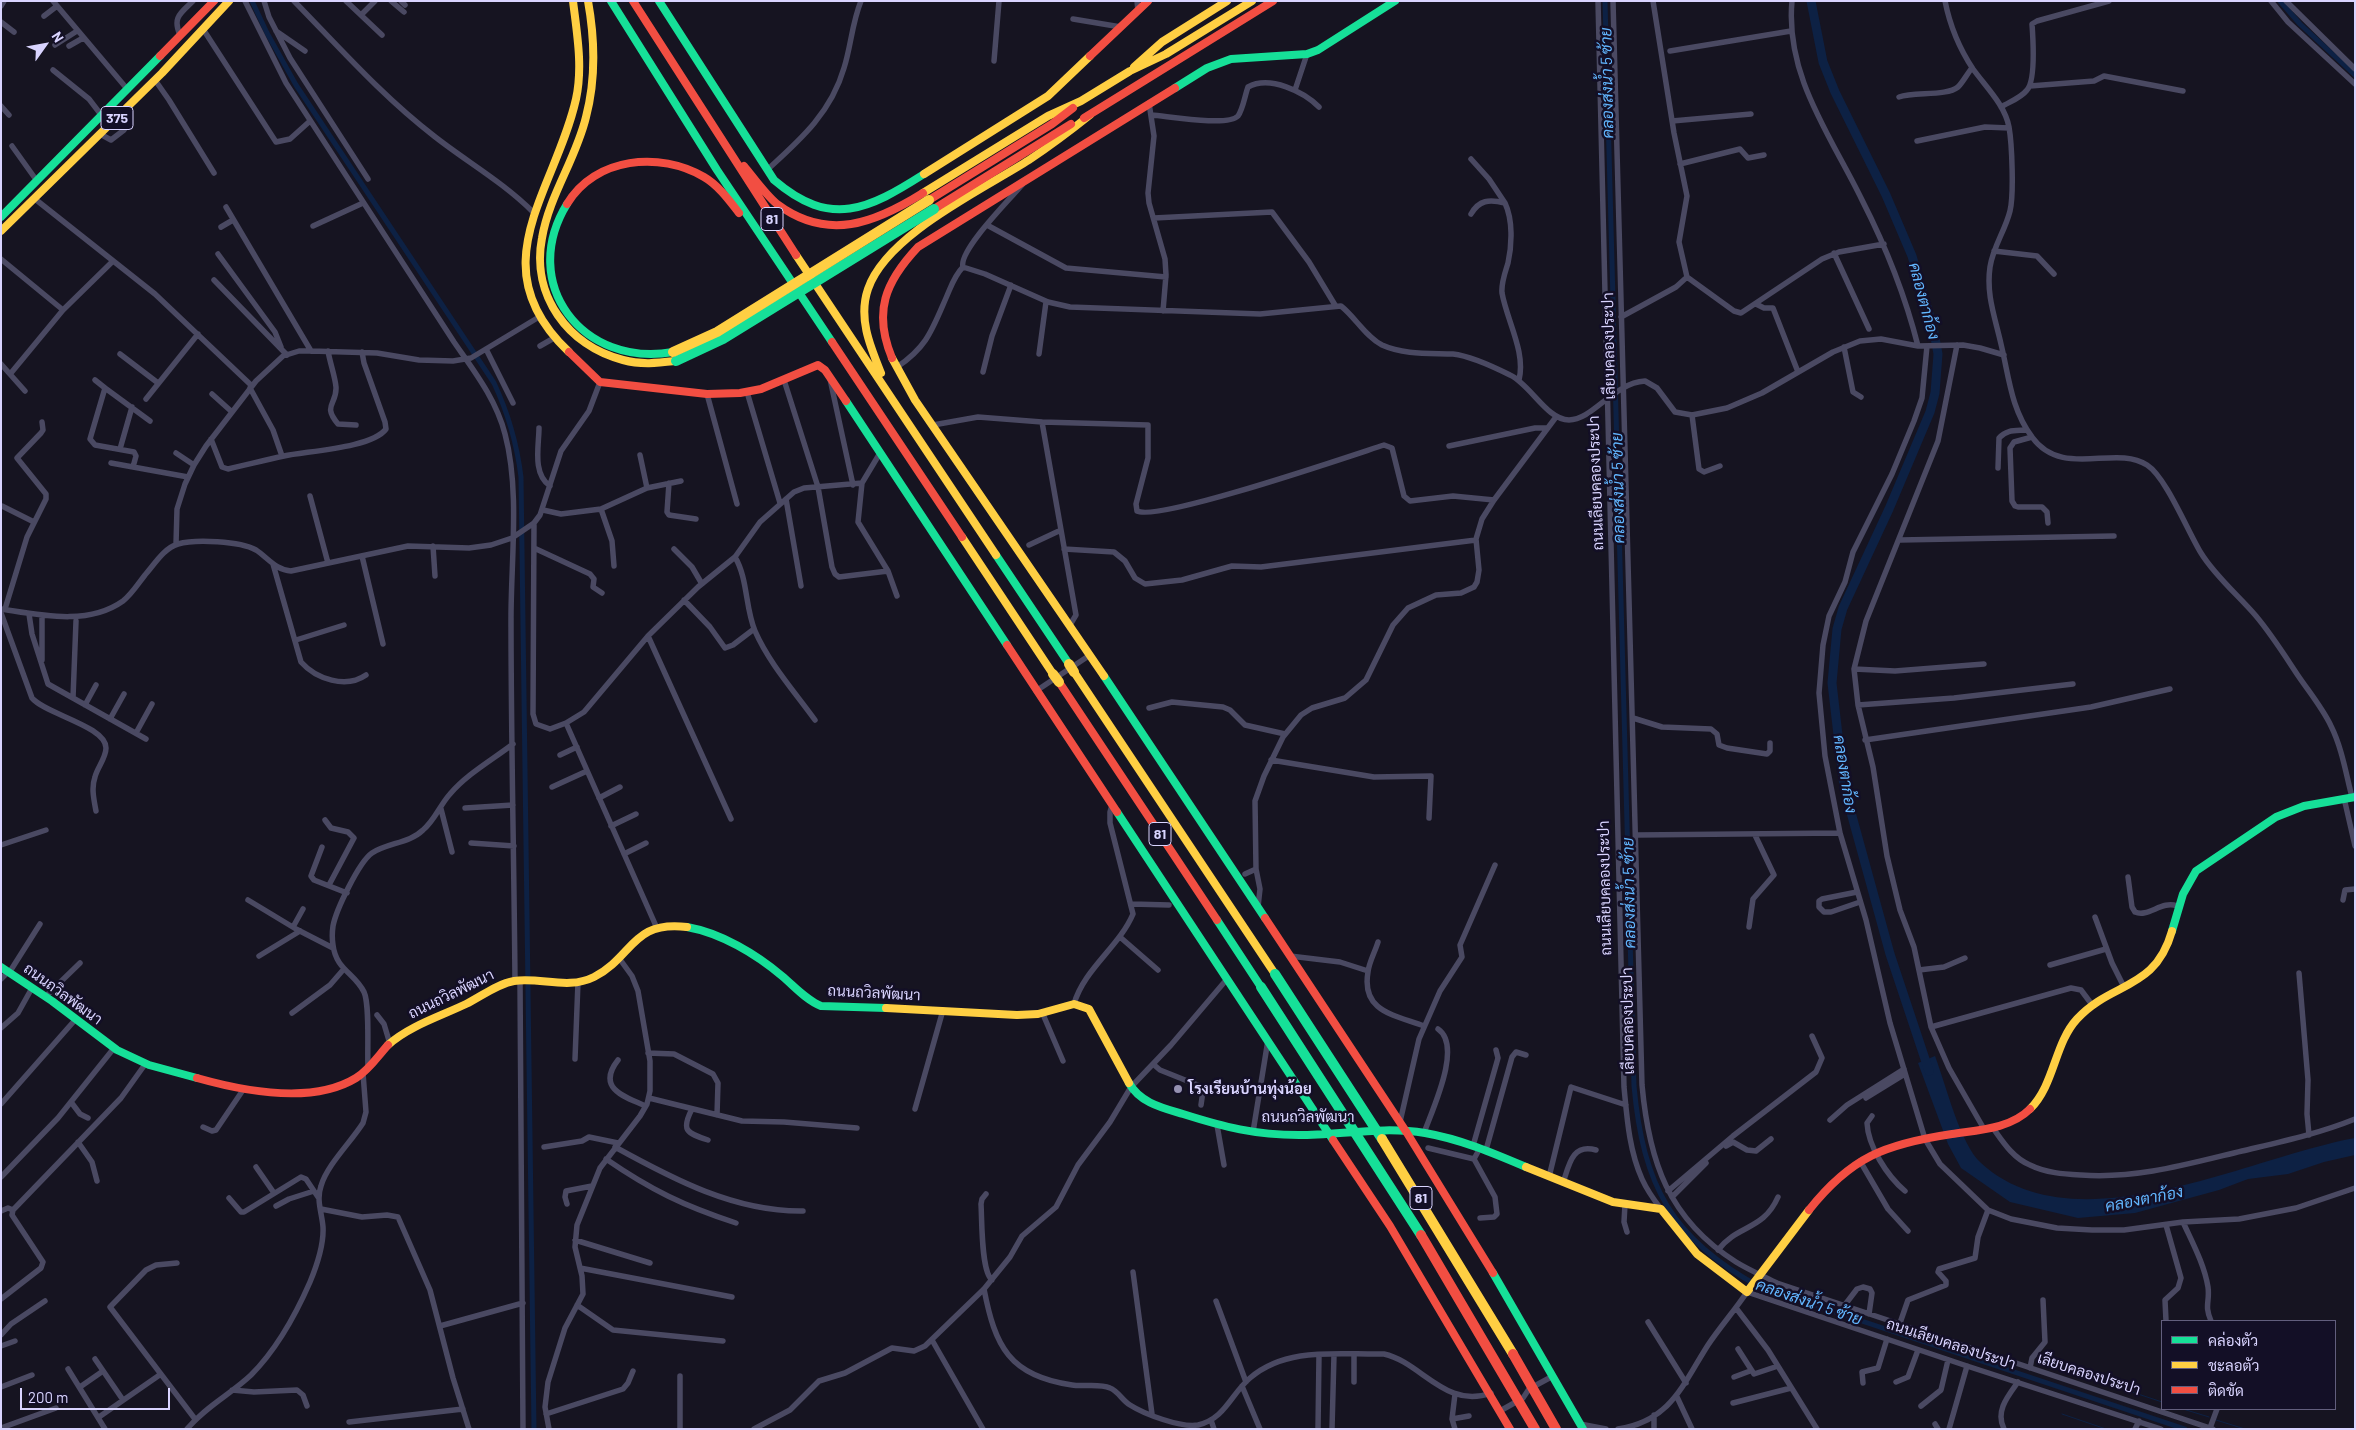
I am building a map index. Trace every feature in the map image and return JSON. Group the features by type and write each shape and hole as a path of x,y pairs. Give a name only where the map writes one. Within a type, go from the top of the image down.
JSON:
{"main road":[{"name":"375","path":"1,231 154,80 229,1"},
{"path":"573,1 579,49 576,98 566,133 534,212 527,237 526,268 529,291 539,317 554,338 600,382 707,394 747,392 784,380 818,365 829,376 1390,1226 1491,1393 1510,1429"},
{"path":"588,1 594,41 591,95 580,138 544,230 540,264 544,289 554,311 565,327 580,341 601,354 620,361 655,365 717,342 931,205 1052,124 1081,101 1130,71 1166,54 1252,1"},
{"name":"81","path":"611,1 717,170 1261,987 1410,1215 1535,1429"},
{"name":"81","path":"633,1 690,93 1275,974 1422,1200 1486,1304 1556,1429"},
{"path":"659,1 767,170 788,192 818,207 846,210 874,204 1048,96 1121,27 1137,6 1148,1"},
{"path":"1130,71 1162,42 1227,1"},
{"path":"931,205 1090,115 1273,1"},
{"path":"1395,1 1318,50 1307,54 1231,59 1189,78 918,246 895,271 890,280 882,315 887,347 897,367 933,425 1070,625 1403,1127 1462,1220 1582,1427"},
{"name":"375","path":"1,217 213,2"},
{"path":"137,81 154,80"},
{"path":"690,93 760,186 776,203 794,215 810,222 839,226 864,222 888,214 1048,116 1081,101"},
{"path":"915,434 876,362 866,332 865,303 876,270 892,248 912,232 1063,137 1090,115"},
{"path":"675,357 635,355 607,347 580,329 560,302 551,274 550,244 561,212 581,186 607,168 628,162 653,160 684,166 706,178 719,190 777,260"},
{"path":"1754,1282 1824,1192 1839,1175 1860,1161 1877,1152 1943,1136 1983,1129 2013,1120 2031,1108 2040,1097 2068,1032 2075,1021 2093,1006 2159,963 2170,939 2177,906 2189,880 2196,871 2276,817 2294,809 2350,798"},
{"name":"ถนนถวิลพัฒนา","path":"5,973 46,997 114,1048 146,1063 243,1090 297,1093 343,1084 366,1070 390,1044 500,986 519,981 578,982 600,974 619,958 635,940 656,926 682,925 718,938 768,965 813,1003 821,1006 943,1010 1017,1016 1074,1004 1085,1007 1091,1012 1115,1060 1131,1087 1140,1097 1156,1106 1217,1125 1253,1132 1294,1135 1330,1134 1403,1127 1480,1148 1591,1194 1625,1204 1661,1210"},
{"name":"ถนนเลียบคลองประปา","path":"1661,1210 1698,1254 1754,1282"}],"street":[{"path":"1,6 4,1"},
{"path":"180,35 176,20 194,1"},
{"path":"245,1 286,83 363,203 468,358 492,399 505,434 512,473 514,536 512,744 519,981 523,1429"},
{"path":"264,1 276,31 292,62 368,180"},
{"path":"294,1 389,97 433,136 514,193 534,212"},
{"path":"346,1 382,34"},
{"path":"361,16 375,1"},
{"path":"391,1 404,12"},
{"path":"767,170 815,125 830,99 844,69 860,1"},
{"path":"994,61 999,1"},
{"name":"ถนนเลียบคลองประปา","path":"1598,1 1610,395 1626,1105 1635,1160 1642,1180 1661,1210"},
{"name":"เลียบคลองประปา","path":"1613,1 1622,387 1637,835 1642,1085 1648,1136 1656,1163 1668,1190 1698,1232 1718,1250 1736,1262 1754,1282 1776,1283 2211,1428"},
{"path":"1652,1 1672,121 1687,196 1679,242 1687,276 1734,312 1742,313 1812,265 1834,253 1884,244"},
{"path":"1792,1 1792,31 1797,63 1806,93 1884,244 1908,306 1918,346"},
{"path":"1945,1 1948,20 1956,41 1972,68 2001,107 2009,128 2012,200 2009,216 1994,251 1988,283 1990,302 2004,355 2010,390 2027,430 2045,450 2057,456 2070,459 2136,461 2153,470 2178,509 2200,552 2264,627 2322,710 2337,742 2350,798 2355,846"},
{"path":"2001,107 2022,95 2030,86 2033,55 2032,24 2109,1"},
{"path":"2271,1 2294,28 2355,84"},
{"path":"2286,1 2355,69"},
{"path":"44,16 55,4 128,90"},
{"path":"1073,19 1121,27"},
{"path":"1,22 14,32"},
{"path":"204,29 276,142 290,139 310,121"},
{"path":"55,45 77,31"},
{"path":"276,31 305,51"},
{"path":"1670,51 1792,31"},
{"path":"69,46 83,38"},
{"path":"1295,90 1307,54"},
{"path":"1899,96 1912,93 1941,93 1950,91 1958,87 1972,68"},
{"path":"53,70 89,99 102,116"},
{"path":"2030,86 2094,81 2104,76 2183,91"},
{"path":"154,80 169,100 214,173"},
{"path":"1152,115 1229,121 1239,115 1248,87 1252,85 1281,85 1295,90 1319,107"},
{"path":"1149,103 1152,115 1154,145 1149,171 1148,193 1163,248 1166,277 1163,311"},
{"path":"1,106 9,115"},
{"path":"1672,121 1751,114"},
{"path":"1918,141 1978,128 2009,128"},
{"path":"12,146 37,181"},
{"path":"1680,164 1740,149 1748,158 1764,155"},
{"path":"1470,159 1489,179 1505,202 1509,216 1510,239 1502,293 1522,367 1519,380"},
{"path":"897,367 922,348 933,328 955,277 963,268 963,259 988,225 1028,178"},
{"path":"35,198 112,262 155,294 251,387 273,430 282,456"},
{"path":"1471,214 1480,202 1505,202"},
{"path":"313,226 363,203"},
{"path":"226,207 311,351"},
{"path":"1154,218 1272,212 1309,262 1335,305"},
{"path":"221,227 233,220"},
{"path":"988,225 1066,268 1166,277"},
{"path":"1994,251 2037,256 2054,274"},
{"path":"1834,253 1869,329"},
{"path":"218,254 275,332 281,347"},
{"path":"1,259 62,310"},
{"path":"11,373 62,310 112,262"},
{"path":"963,268 977,270 1046,302 1070,307 1260,314 1286,313 1335,305 1341,306 1382,345 1427,354 1461,356 1519,380 1556,416 1566,420 1580,418 1622,387 1645,381 1657,388 1675,412 1692,415 1727,408 1762,394 1844,347 1860,341 1881,339 1918,346 1955,345 1980,348 2004,355"},
{"path":"1621,317 1676,287 1687,276"},
{"path":"214,280 287,355"},
{"path":"983,372 992,336 1011,285"},
{"path":"1039,354 1046,302"},
{"path":"1756,304 1761,307 1773,308 1798,372"},
{"path":"176,544 177,509 194,465 211,439 251,387 266,370 287,355 311,351 362,352 433,361 468,358 484,351 539,317"},
{"path":"146,398 198,334"},
{"path":"540,346 554,338"},
{"path":"1955,345 1938,441 1866,621 1854,669 1858,705 1873,767 1889,865 1919,970 1931,1027 1949,1068 1983,1129 2028,1164 2043,1171 2068,1175 2105,1177 2140,1174 2173,1168 2309,1135 2355,1119"},
{"path":"1928,346 1922,392 1914,421 1892,474 1853,552 1845,582 1829,616 1824,638 1819,693 1826,765 1840,833 1858,892 1904,1071 1925,1140 1940,1164 1988,1210 2029,1223 2076,1230 2124,1230 2183,1222 2239,1219 2311,1204 2355,1188"},
{"path":"1844,347 1853,392 1861,397"},
{"path":"484,351 513,403"},
{"path":"328,352 336,390 331,403 331,415 338,424 356,425"},
{"path":"211,439 224,469 282,456 338,449 371,439 383,433 386,429 385,422 364,363 362,352"},
{"path":"120,354 158,383"},
{"path":"1,364 25,390"},
{"path":"829,376 853,485"},
{"path":"95,380 150,421"},
{"path":"784,380 818,487 835,574 839,577 844,577 888,571"},
{"path":"2,610 42,617 63,617 113,608 125,600 163,555 176,544 221,542 244,545 255,550 283,570 291,571 408,546 480,547 514,536 532,524 543,510 561,451 589,411 600,382"},
{"path":"106,388 90,439 94,445 120,448 136,453 133,467"},
{"path":"747,392 780,503"},
{"path":"212,394 232,412"},
{"path":"707,394 737,504"},
{"path":"120,448 132,407"},
{"path":"1692,415 1699,469 1704,472 1720,466"},
{"path":"1258,908 1259,881 1256,869 1255,801 1271,760 1285,734 1301,715 1312,708 1346,698 1366,680 1393,625 1408,608 1436,595 1461,593 1474,587 1479,577 1476,540 1479,525 1494,500 1556,416"},
{"path":"933,425 978,417 1042,422 1148,425 1148,458 1136,504 1137,511 1143,514 1160,512 1222,496 1384,445 1392,448 1404,496 1410,501 1453,496 1494,500"},
{"path":"42,422 42,433 17,458 46,496 28,537 2,610 32,698 39,705 86,728 104,742 106,750 94,778 93,788 96,811"},
{"path":"1042,422 1076,615 1070,625"},
{"path":"1449,446 1538,427 1547,428"},
{"path":"539,428 537,459 544,479 550,486"},
{"path":"1998,468 1998,438 2012,430 2027,430"},
{"path":"2032,437 2014,442 2010,448 2012,501 2018,507 2042,507 2047,512 2048,523"},
{"path":"176,452 194,465"},
{"path":"880,454 862,483 858,522 888,571 897,596"},
{"path":"640,455 647,488"},
{"path":"111,463 188,477"},
{"path":"543,510 561,514 601,509 647,488 681,481"},
{"path":"669,483 667,512 669,515 696,519"},
{"path":"532,524 534,548 533,714 536,724 550,729 578,717 648,636 684,600 735,557 760,522 780,503 800,488 862,483"},
{"path":"310,496 328,563"},
{"path":"786,499 801,586"},
{"path":"2,506 34,522"},
{"path":"601,509 612,541 614,566"},
{"path":"1029,545 1061,530"},
{"path":"1900,540 2114,536"},
{"path":"1064,550 1114,552 1125,561 1135,578 1145,584 1182,580 1232,566 1261,567 1476,540"},
{"path":"433,546 435,576"},
{"path":"534,548 590,574 594,579 593,587 602,593"},
{"path":"674,549 692,566 702,584"},
{"path":"362,556 383,644"},
{"path":"735,557 741,570 754,629 778,671 815,720"},
{"path":"273,564 296,640 300,662 311,670 337,683 354,682 366,676"},
{"path":"684,600 710,627 725,648 733,645 754,629"},
{"path":"30,614 34,641 42,660 48,684 146,739"},
{"path":"42,617 42,660"},
{"path":"73,698 76,621"},
{"path":"296,640 344,625"},
{"path":"648,636 731,820"},
{"path":"1036,692 1090,655"},
{"path":"1854,669 1895,671 1984,664"},
{"path":"1858,705 1954,698 2073,684"},
{"path":"85,705 96,685"},
{"path":"1865,740 2091,707 2170,689"},
{"path":"110,719 124,694"},
{"path":"1149,708 1172,702 1223,707 1230,710 1244,724 1285,734"},
{"path":"136,734 152,704"},
{"path":"1633,718 1662,727 1711,729 1717,734 1719,744 1727,748 1767,754 1770,751 1770,743"},
{"path":"566,723 656,926"},
{"path":"318,1197 321,1184 363,1123 366,1112 366,998 359,984 343,970 336,959 333,948 333,924 347,893 370,854 418,834 441,810 449,795 456,788 512,744"},
{"path":"560,755 577,747"},
{"path":"1271,760 1374,777 1431,776 1430,818"},
{"path":"552,787 587,771"},
{"path":"599,798 620,787"},
{"path":"465,808 513,805"},
{"path":"1074,1004 1082,986 1120,937 1132,914 1132,904 1110,823 1112,805"},
{"path":"441,810 452,852"},
{"path":"611,826 636,814"},
{"path":"325,820 331,828 348,832 354,838 329,885"},
{"path":"1,845 46,830"},
{"path":"1637,835 1840,833"},
{"path":"1749,927 1752,899 1759,889 1774,875 1755,834"},
{"path":"472,842 514,846"},
{"path":"624,854 646,843"},
{"path":"322,847 310,876 314,880 347,893"},
{"path":"1403,1127 1418,1039 1440,992 1462,957 1460,945 1495,864"},
{"path":"1245,874 1256,869"},
{"path":"2128,877 2132,907 2135,912 2142,913 2167,903 2177,906"},
{"path":"2343,900 2344,890 2355,889"},
{"path":"1858,892 1822,899 1819,901 1819,907 1824,912 1831,912 1860,902"},
{"path":"248,900 333,948"},
{"path":"1132,904 1169,905"},
{"path":"293,927 303,909"},
{"path":"2095,917 2106,949 2124,987"},
{"path":"5,973 40,924"},
{"path":"259,956 300,931"},
{"path":"1120,937 1158,970"},
{"path":"1378,942 1368,971 1368,995 1376,1006 1424,1026"},
{"path":"2050,965 2106,949"},
{"path":"1290,956 1340,962 1368,971"},
{"path":"549,1429 545,1398 551,1372 565,1328 583,1294 575,1240 577,1226 592,1186 606,1159 646,1106 649,1098 648,1053 636,984 619,958"},
{"path":"1919,970 1944,967 1965,958"},
{"path":"46,997 80,963"},
{"path":"292,1014 330,985 343,970"},
{"path":"2299,973 2308,1080 2307,1114 2309,1135"},
{"path":"754,1429 790,1410 819,1381 846,1373 888,1349 898,1347 914,1351 932,1340 992,1280 1010,1257 1022,1236 1056,1207 1078,1165 1110,1122 1131,1087 1228,980"},
{"path":"574,1059 578,982"},
{"path":"1,1028 18,1013 32,988"},
{"path":"1931,1027 2071,988 2081,990 2093,1006"},
{"path":"915,1109 943,1010"},
{"path":"1042,1012 1063,1061"},
{"path":"377,1015 384,1024 390,1044"},
{"path":"1,1104 75,1020"},
{"path":"1424,1133 1448,1060 1446,1036 1438,1029"},
{"path":"1668,1190 1733,1136 1816,1072 1822,1058 1812,1036"},
{"path":"1253,1132 1268,1040"},
{"path":"1,1177 71,1102 114,1048"},
{"path":"1480,1148 1498,1058 1496,1050"},
{"path":"1474,1159 1480,1148 1512,1057 1516,1052 1526,1055"},
{"path":"648,1053 674,1054 713,1074 718,1083 717,1115"},
{"path":"618,1060 612,1070 612,1086 615,1092 646,1106"},
{"path":"1,1299 41,1268 43,1262 12,1215 12,1210 121,1098 146,1063"},
{"path":"1153,1064 1160,1070 1200,1086 1203,1091 1201,1105"},
{"path":"1866,1098 1904,1071"},
{"path":"1830,1120 1847,1105 1904,1071"},
{"path":"1549,1177 1571,1087 1626,1105"},
{"path":"203,1127 212,1131 216,1130 243,1090"},
{"path":"649,1098 742,1121 784,1122 858,1128"},
{"path":"71,1102 80,1114 88,1118"},
{"path":"692,1109 685,1123 686,1127 698,1137 708,1140"},
{"path":"1872,1116 1868,1119 1868,1129 1877,1152 1893,1180 1905,1191"},
{"path":"1217,1125 1224,1165"},
{"path":"544,1147 582,1141 589,1137 616,1146 685,1184 722,1198 758,1206 803,1212"},
{"path":"1672,1196 1729,1143 1733,1142 1747,1150 1756,1151 1771,1139"},
{"path":"78,1142 92,1162 97,1181"},
{"path":"1563,1182 1570,1161 1577,1151 1587,1147 1596,1150"},
{"path":"1428,1148 1474,1159 1497,1204 1497,1214 1494,1217 1480,1218"},
{"path":"606,1159 665,1196 694,1210 736,1223"},
{"path":"1860,1161 1888,1209 1908,1231"},
{"path":"256,1167 274,1192"},
{"path":"187,1429 195,1419 251,1374 282,1334 306,1289 322,1242 321,1209 318,1197 306,1179 301,1177 244,1212 241,1212 229,1198"},
{"path":"567,1204 566,1191 592,1186"},
{"path":"276,1206 289,1199 314,1191"},
{"path":"986,1194 981,1204 984,1256 986,1274 992,1280"},
{"path":"1718,1250 1732,1234 1753,1226 1762,1219 1771,1210 1778,1197"},
{"path":"1625,1204 1624,1222 1627,1232"},
{"path":"1,1212 8,1208 12,1210"},
{"path":"321,1209 362,1217 387,1215 398,1217 430,1290 469,1429"},
{"path":"1900,1323 1908,1300 1946,1286 1946,1281 1938,1272 1939,1268 1976,1258 1978,1237 1988,1210"},
{"path":"2183,1222 2203,1264 2208,1290 2206,1310 2211,1320"},
{"path":"2166,1225 2181,1278 2178,1288 2165,1300 2166,1320"},
{"path":"575,1240 650,1263"},
{"path":"177,1263 156,1265 146,1270 110,1307 195,1419"},
{"path":"580,1268 732,1297"},
{"path":"1133,1272 1152,1414"},
{"path":"1618,1429 1626,1428 1654,1415 1677,1397 1708,1345 1754,1282"},
{"name":"ถนนเลียบคลองประปา","path":"1754,1282 1887,1339 2161,1429"},
{"path":"1844,1306 1857,1290 1863,1286 1872,1292 1869,1314"},
{"path":"984,1288 990,1319 996,1337 1018,1365 1038,1377 1071,1385 1110,1388 1129,1405 1187,1426 1211,1420 1224,1409 1244,1384 1265,1367 1284,1358 1319,1355 1390,1355 1454,1394 1468,1397 1491,1393"},
{"path":"1,1335 11,1324 45,1300"},
{"path":"2030,1368 2032,1358 2045,1342 2043,1300"},
{"path":"1216,1301 1260,1429"},
{"path":"440,1326 523,1303"},
{"path":"577,1305 614,1330 723,1341"},
{"path":"1736,1308 1761,1339 1818,1429"},
{"path":"1648,1322 1686,1383"},
{"path":"1863,1383 1862,1372 1878,1368 1887,1339"},
{"path":"932,1340 983,1429"},
{"path":"1,1346 15,1341"},
{"path":"1738,1349 1750,1371 1757,1374 1778,1366"},
{"path":"1896,1382 1908,1377 1918,1350"},
{"path":"1318,1429 1319,1355"},
{"path":"1332,1429 1334,1355"},
{"path":"1354,1355 1354,1382"},
{"path":"95,1359 123,1400"},
{"path":"1921,1406 1941,1390 1948,1360"},
{"path":"1949,1429 1966,1366"},
{"path":"68,1369 105,1429"},
{"path":"546,1414 622,1389 628,1383 632,1370"},
{"path":"80,1387 103,1371"},
{"path":"1734,1377 1750,1371"},
{"path":"99,1417 161,1374"},
{"path":"1,1387 32,1375"},
{"path":"680,1376 680,1429"},
{"path":"1500,1411 1523,1398 1529,1389 1553,1376"},
{"path":"2004,1429 2000,1416 2004,1403 2018,1382"},
{"path":"1734,1403 1791,1388"},
{"path":"232,1390 254,1392 297,1390 303,1395 307,1406"},
{"path":"1454,1394 1452,1420 1455,1429"},
{"path":"1677,1397 1692,1429"},
{"path":"1,1428 56,1408"},
{"path":"349,1422 462,1409"},
{"path":"2211,1428 2217,1410"},
{"path":"1654,1415 1654,1429"},
{"path":"1452,1420 1469,1416"},
{"path":"1211,1420 1214,1429"},
{"path":"2135,1429 2139,1421"},
{"path":"1582,1427 1606,1429"}],"water":[{"path":"1935,1056 1966,1142 1981,1163 2020,1187 2064,1198 2113,1198 2164,1190 2312,1148 2355,1138 2355,1155 2324,1162 2288,1174 2248,1179 2219,1190 2135,1213 2078,1218 2010,1202 1961,1168 1948,1144 1918,1063"}],"waterway":[{"path":"252,1 267,33 296,85 494,383 508,417 517,453 521,477 534,1429"},
{"name":"คลองส่งน้ำ 5 ซ้าย","path":"1605,1 1634,1086 1638,1121 1654,1180 1667,1206 1683,1228 1704,1249 1729,1269 1760,1287 2185,1429"},
{"name":"คลองตาก้อง","path":"1811,1 1823,62 1835,92 1886,195 1912,256 1933,327 1938,354 1935,393 1930,412 1889,509 1843,608 1837,629 1832,683 1844,787 1890,954 1929,1071"},
{"path":"2280,1 2300,24 2355,75"},
{"path":"2069,1371 2161,1402"},
{"path":"2186,1410 2209,1417"},
{"path":"2062,1414 2106,1429"},
{"path":"2216,1420 2245,1429"}],"traffic: fast":[{"path":"611,1 717,170 832,342"},
{"path":"659,1 774,180 795,195 814,205 832,209 850,208 885,197 924,174"},
{"path":"1175,88 1207,68 1231,59 1307,54 1318,50 1395,1"},
{"path":"1,217 160,56"},
{"path":"567,204 554,234 550,263 555,290 568,314 587,333 612,347 641,354 673,352"},
{"path":"676,361 723,339 934,209"},
{"path":"846,401 1007,645"},
{"path":"996,555 1069,664"},
{"path":"1104,676 1265,918"},
{"path":"2172,931 2183,894 2196,871 2276,817 2304,806 2355,797"},
{"path":"1117,812 1333,1140"},
{"path":"1217,920 1261,987"},
{"path":"687,927 713,934 749,952 782,976 805,997 821,1006 886,1008"},
{"path":"1,967 52,1001 117,1050 149,1065 197,1078"},
{"path":"1275,974 1382,1139"},
{"path":"1261,987 1421,1235"},
{"path":"1129,1083 1139,1095 1153,1104 1198,1119 1240,1129 1283,1135 1393,1130 1425,1133 1464,1143 1526,1167"},
{"path":"1493,1273 1583,1429"}],"traffic: slow":[{"path":"1,231 162,73 229,1"},
{"path":"569,352 542,320 529,289 526,259 530,228 566,133 576,99 579,63 573,1"},
{"path":"588,1 592,30 592,88 582,133 545,222 540,259 542,279 548,298 558,315 570,330 586,343 603,353 630,362 676,361"},
{"path":"1134,67 1162,42 1227,1"},
{"path":"923,193 1048,116 1081,101 1130,71 1166,54 1252,1"},
{"path":"924,174 1048,96 1090,56"},
{"path":"881,373 869,342 864,311 868,289 878,269 894,250 914,232 962,200 1029,160 1090,115"},
{"path":"673,352 717,332 929,200"},
{"path":"796,255 996,555"},
{"path":"892,358 915,400 1104,676"},
{"path":"962,537 1053,674"},
{"path":"1069,664 1074,672"},
{"path":"1074,672 1275,974"},
{"path":"1053,674 1059,682"},
{"path":"388,1045 415,1027 502,985 524,980 564,983 584,981 607,969 644,934 669,926 687,927"},
{"path":"2030,1109 2045,1088 2069,1029 2090,1007 2144,975 2155,965 2172,931"},
{"path":"886,1008 1017,1015 1038,1014 1074,1004 1089,1009 1129,1083"},
{"path":"1382,1139 1513,1354"},
{"path":"1526,1167 1613,1202 1661,1209 1697,1254 1747,1292 1809,1210"}],"traffic: jam":[{"path":"160,56 214,1"},
{"path":"633,1 796,255"},
{"path":"1090,56 1148,1"},
{"path":"1084,118 1273,1"},
{"path":"892,358 883,326 885,298 897,273 918,247 1175,88"},
{"path":"929,200 1052,124 1073,108"},
{"path":"934,209 1071,124"},
{"path":"567,204 579,188 594,176 611,168 630,163 649,162 687,169 704,177 719,188 739,213"},
{"path":"744,166 777,204 796,216 815,223 833,225 869,220 887,213 923,193"},
{"path":"832,342 962,537"},
{"path":"569,352 600,382 707,394 740,393 761,389 818,365 825,370 846,401"},
{"path":"1007,645 1117,812"},
{"path":"1059,682 1217,920"},
{"path":"1265,918 1407,1133 1493,1273"},
{"path":"197,1078 256,1091 277,1093 319,1091 338,1086 361,1075 388,1045"},
{"path":"1809,1210 1824,1192 1855,1165 1888,1148 1928,1138 1993,1128 2013,1121 2030,1109"},
{"path":"1333,1140 1390,1226 1510,1429"},
{"path":"1421,1235 1535,1429"},
{"path":"1513,1354 1556,1429"}],"place":[{"name":"โรงเรียนบ้านทุ่งน้อย","path":"1178,1089"}]}
